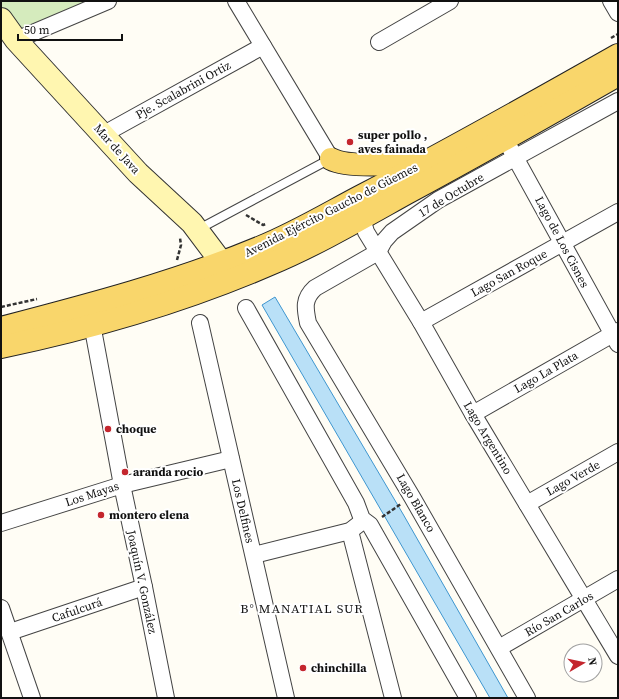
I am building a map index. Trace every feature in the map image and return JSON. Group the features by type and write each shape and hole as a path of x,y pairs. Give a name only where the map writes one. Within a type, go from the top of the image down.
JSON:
{"main road":[{"name":"Avenida Ejército Gaucho de Güemes","path":"1,347 92,325 197,293 264,246 430,161 501,122 611,48"},
{"name":"Avenida Ejército Gaucho de Güemes","path":"1,328 173,280 269,265 362,218 510,148 618,75"},
{"path":"331,159 338,163 389,164 430,161"}],"street":[{"path":"16,40 108,1"},
{"path":"236,1 331,159"},
{"path":"611,1 618,13"},
{"path":"379,42 440,3"},
{"name":"Mar de Java","path":"1,19 16,40 104,134 138,173 195,227 226,272"},
{"name":"Pje. Scalabrini Ortiz","path":"104,134 263,46"},
{"name":"17 de Octubre","path":"305,309 308,294 315,288 378,252 384,241 392,232 510,148 618,100"},
{"name":"Lago de Los Cisnes","path":"510,148 562,243 616,336"},
{"name":"Lago San Roque","path":"421,322 618,212"},
{"name":"Lago Argentino","path":"362,218 366,232 421,322 473,414 618,656"},
{"path":"92,325 100,309 106,302 118,296"},
{"path":"246,308 366,522 468,698"},
{"name":"Lago Blanco","path":"305,309 308,323 412,497 527,698"},
{"name":"Los Delfines","path":"200,323 286,698"},
{"name":"Joaquín V. González","path":"92,325 122,485 166,698"},
{"name":"Lago La Plata","path":"473,414 616,336"},
{"name":"Lago Verde","path":"527,504 618,452"},
{"name":"Los Mayas","path":"1,523 122,485 231,459"},
{"path":"254,555 350,531 366,522"},
{"path":"350,531 393,698"},
{"name":"Río San Carlos","path":"499,648 618,579"},
{"name":"Cafulcurá","path":"10,632 144,587"},
{"path":"1,608 32,698"}],"lane":[{"path":"195,227 237,209 331,159"}],"path":[{"path":"611,48 618,34"},
{"path":"237,209 263,225 270,222"},
{"path":"174,264 177,260 180,245 180,232 195,227"},
{"path":"1,307 32,299 40,299"},
{"path":"366,522 412,497"}],"green space":[{"path":"1,1 105,1 17,38 1,16"}],"water":[{"path":"275,297 403,514 508,698 490,698 262,305"}],"place":[{"name":"super pollo , aves fainada","path":"350,142"},
{"name":"choque","path":"108,429"},
{"name":"aranda rocio","path":"125,472"},
{"name":"montero elena","path":"101,515"},
{"name":"chinchilla","path":"303,668"}],"district":[{"name":"B° MANATIAL SUR","path":"302,608"}]}
